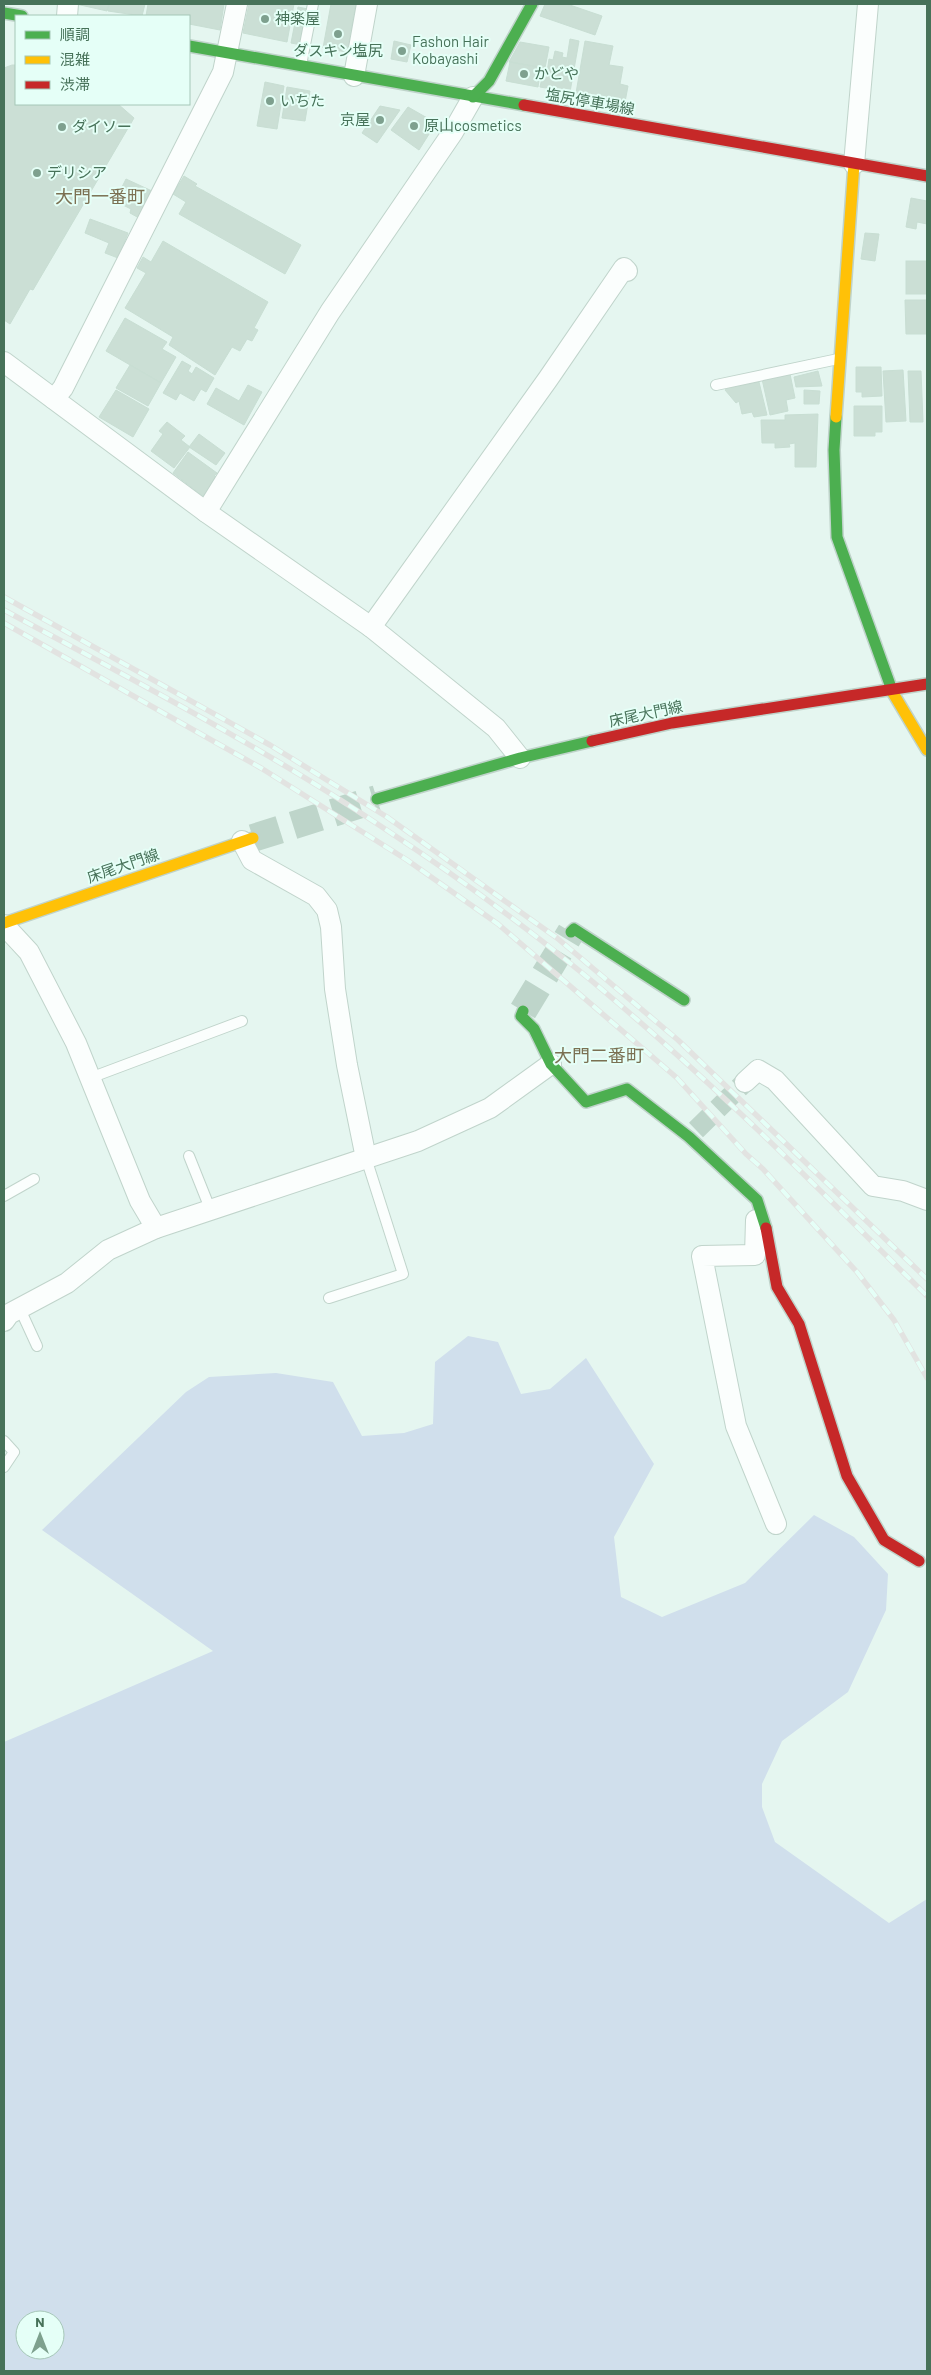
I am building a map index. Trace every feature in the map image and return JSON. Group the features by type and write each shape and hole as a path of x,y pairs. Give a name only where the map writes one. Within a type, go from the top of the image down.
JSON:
{"main road":[{"path":"473,97 489,82 532,4"},
{"name":"塩尻停車場線","path":"190,46 927,176"},
{"path":"854,164 834,450 837,537 892,691 927,750"},
{"name":"床尾大門線","path":"377,799 520,758 672,723 892,691 927,684"},
{"name":"床尾大門線","path":"4,924 248,840"},
{"path":"571,932 574,929 684,1000"},
{"path":"4,937 4,942"},
{"path":"523,1011 520,1016 534,1029 551,1064 586,1102 627,1089 693,1134 757,1200 766,1224 777,1287 799,1324 847,1476 884,1540 919,1561"}],"street":[{"path":"54,399 63,388 218,80 227,53 237,4"},
{"path":"354,76 366,4"},
{"path":"854,164 868,4"},
{"path":"206,512 330,312 453,132 473,97"},
{"path":"371,627 548,379 624,268 627,271"},
{"path":"4,362 206,512 371,627 496,728 520,758"},
{"path":"248,840 252,860 316,896 327,910 331,927 336,989 346,1055 366,1158"},
{"path":"4,924 29,952 76,1043 140,1202 156,1228"},
{"path":"9,1312 68,1283 108,1250 156,1228 418,1141 490,1108 551,1064"},
{"path":"744,1082 758,1070 775,1080 872,1186 903,1191 927,1200"},
{"path":"757,1200 755,1255 702,1256 736,1426 776,1524"}],"lane":[{"path":"300,66 312,4"},
{"path":"716,384 839,358"},
{"path":"90,1078 242,1021"},
{"path":"189,1156 211,1211"},
{"path":"330,1298 403,1274 366,1158"},
{"path":"4,1196 34,1179"},
{"path":"9,1312 37,1346"},
{"path":"4,1441 14,1452 4,1467"}],"shaded area":[{"path":"468,1336 498,1342 521,1394 550,1389 586,1358 654,1464 614,1537 621,1597 662,1617 745,1583 814,1515 854,1537 888,1574 886,1610 848,1692 782,1741 762,1784 762,1807 775,1842 889,1923 927,1899 927,2371 4,2371 4,1742 213,1651 42,1530 186,1392 209,1377 276,1373 333,1382 362,1436 404,1433 433,1424 435,1362"}],"building":[{"path":"76,4 109,4 107,11"},
{"path":"109,4 145,4 142,15 108,11"},
{"path":"148,4 224,4 220,30 190,24 190,15 146,15"},
{"path":"249,4 294,4 287,42 243,33"},
{"path":"331,4 356,4 347,52 323,48"},
{"path":"545,4 567,4 602,16 595,35 540,16"},
{"path":"298,7 308,9 302,45 291,43"},
{"path":"570,39 579,41 570,92 540,87 543,73 547,73 549,59 553,60 555,51 563,53 562,57 567,58"},
{"path":"394,41 411,45 407,62 391,59"},
{"path":"585,41 613,46 609,65 623,67 620,84 628,86 625,102 576,93"},
{"path":"520,42 549,47 545,68 509,62"},
{"path":"510,62 541,68 538,87 506,81"},
{"path":"15,65 15,105 119,105 134,118 33,290 30,289 10,324 4,320 4,68"},
{"path":"265,82 284,86 277,129 257,126"},
{"path":"287,87 310,91 305,121 282,118"},
{"path":"380,106 400,110 377,143 362,133"},
{"path":"408,107 436,123 419,150 391,130"},
{"path":"184,176 197,184 195,186 301,245 285,274 179,214 186,202 173,194"},
{"path":"126,179 152,191 139,218 130,213 131,209 115,201"},
{"path":"911,198 927,201 927,224 917,222 916,229 906,227"},
{"path":"90,219 128,233 118,258 105,253 109,243 85,233"},
{"path":"865,233 879,234 875,261 861,259"},
{"path":"163,241 268,302 254,328 258,330 252,341 247,339 240,351 232,347 215,375 169,345 173,337 125,308 146,273 137,268 143,257 151,262"},
{"path":"906,261 927,261 927,294 906,294"},
{"path":"905,300 927,300 927,334 906,334"},
{"path":"125,318 167,342 162,349 176,357 161,383 106,351"},
{"path":"182,361 191,366 188,371 192,374 196,367 214,378 206,392 201,389 194,401 180,393 176,400 163,393"},
{"path":"130,365 161,383 148,406 116,388"},
{"path":"856,367 881,367 882,396 862,397 862,392 856,392"},
{"path":"903,370 906,421 886,422 883,371"},
{"path":"818,371 822,386 796,387 794,377"},
{"path":"908,371 921,371 923,422 910,422"},
{"path":"790,374 795,398 786,400 788,411 770,415 762,379"},
{"path":"759,382 767,415 754,417 752,412 742,414 739,401 736,403 725,390 732,385 733,387"},
{"path":"248,385 262,392 244,425 207,404 216,388 239,401"},
{"path":"116,390 149,409 133,437 99,417"},
{"path":"804,390 820,391 819,404 804,404"},
{"path":"854,406 882,406 882,432 875,432 875,436 854,436"},
{"path":"818,414 816,467 795,467 795,443 789,444 790,447 775,448 775,443 762,443 761,420 785,420 785,415"},
{"path":"167,422 185,436 181,440 190,447 174,468 151,451 163,434 159,431"},
{"path":"199,434 225,453 216,465 189,447"},
{"path":"188,452 217,473 214,476 218,479 204,497 173,473"}],"tunnel":[{"path":"253,838 377,799"},
{"path":"523,1011 571,932"},
{"path":"696,1130 745,1082"}],"railway":[{"path":"4,597 270,745 387,817 557,938 678,1040 927,1279"},
{"path":"4,610 243,741 336,797 413,847 474,890 591,980 659,1039 776,1147 927,1296"},
{"path":"4,623 261,768 407,860 498,924 677,1078 746,1154 763,1169 857,1272 894,1320 927,1378"}],"traffic: fast":[{"path":"473,97 489,81 532,4"},
{"path":"4,13 16,15"},
{"path":"190,46 524,105"},
{"path":"836,417 834,450 837,537 893,693"},
{"path":"377,799 520,758 592,741"},
{"path":"571,932 574,929 684,1000"},
{"path":"523,1011 521,1016 534,1029 551,1064 586,1102 627,1089 689,1137 757,1200 766,1228"}],"traffic: slow":[{"path":"836,417 854,164"},
{"path":"893,693 927,750"},
{"path":"4,923 253,838"}],"traffic: jam":[{"path":"524,105 927,176"},
{"path":"592,741 672,723 927,684"},
{"path":"766,1228 777,1287 799,1324 847,1476 884,1540 919,1561"}],"place":[{"name":"神楽屋","path":"265,19"},
{"name":"ダスキン塩尻","path":"338,34"},
{"name":"Fashon Hair Kobayashi","path":"402,51"},
{"name":"かどや","path":"524,74"},
{"name":"いちた","path":"270,101"},
{"name":"京屋","path":"380,120"},
{"name":"原山cosmetics","path":"414,126"},
{"name":"ダイソー","path":"62,127"},
{"name":"デリシア","path":"37,173"}],"district":[{"name":"大門一番町","path":"100,197"},
{"name":"大門二番町","path":"599,1056"}]}
